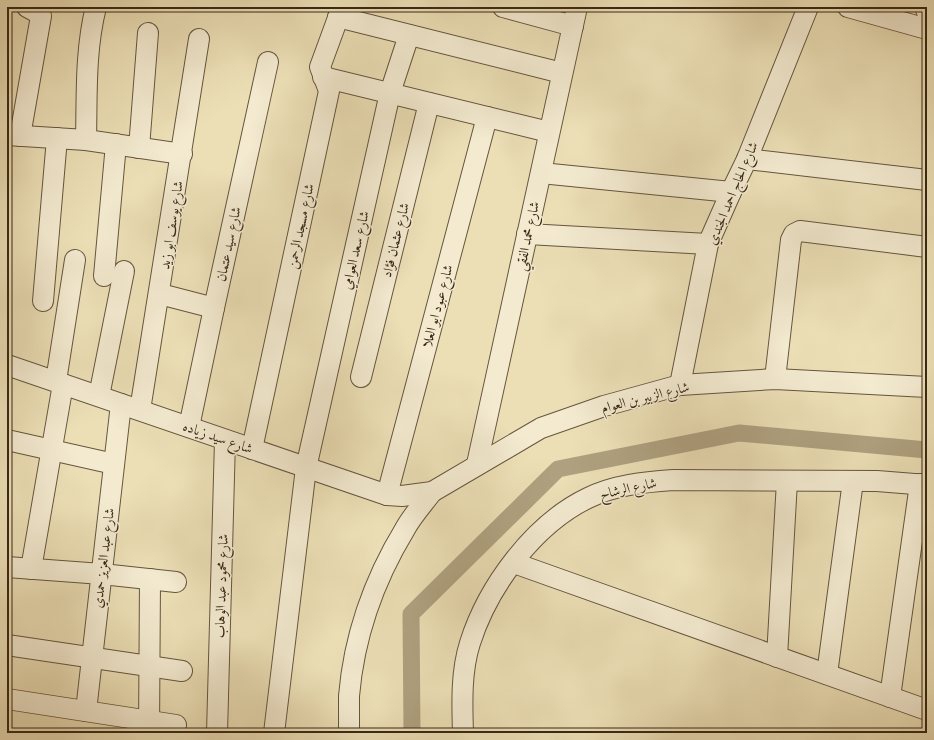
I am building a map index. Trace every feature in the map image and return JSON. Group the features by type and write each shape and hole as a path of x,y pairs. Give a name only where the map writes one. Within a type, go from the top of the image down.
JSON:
{"street":[{"path":"27,7 41,16 14,136 86,140 182,154"},
{"path":"86,140 89,49 91,26 96,7"},
{"path":"503,7 575,16"},
{"name":"شارع الحاج احمد الجندي","path":"680,386 708,244 731,192 748,159 808,7"},
{"path":"848,7 927,29"},
{"path":"925,7 927,12"},
{"path":"340,12 409,34 562,73"},
{"name":"شارع مسجد الرحمن","path":"252,449 329,91 320,67 340,12"},
{"name":"شارع محمد الفقي","path":"477,464 575,16"},
{"path":"139,148 148,33"},
{"name":"شارع سعد العوامي","path":"274,733 306,468 390,93 409,34"},
{"name":"شارع يوسف ابو زيد","path":"140,410 160,294 200,39"},
{"name":"شارع سيد عتمان","path":"189,427 268,62"},
{"path":"323,76 549,132"},
{"name":"شارع عثمان فؤاد","path":"362,377 429,102"},
{"name":"شارع عبود ابو العلا","path":"387,495 487,117"},
{"path":"43,301 57,138"},
{"path":"104,276 116,144"},
{"path":"748,159 927,180"},
{"path":"541,173 731,192"},
{"path":"775,379 791,240 794,234 800,231 927,247"},
{"path":"527,234 708,244"},
{"path":"31,569 52,450 75,260"},
{"path":"99,396 124,271"},
{"path":"160,294 214,308"},
{"name":"شارع سيد زياده","path":"7,364 387,495 402,496 432,492"},
{"name":"شارع الزبير بن العوام","path":"432,492 477,464 541,428 604,406 680,386 775,379 927,386"},
{"name":"شارع عبد العزيز حمدي","path":"86,711 121,404"},
{"path":"7,440 114,464"},
{"name":"شارع محمود عبد الوهاب","path":"217,733 225,440"},
{"path":"827,674 853,480"},
{"name":"شارع الرشاح","path":"463,733 464,677 470,644 481,616 495,589 528,545 547,526 588,497 610,489 653,481 853,480 924,484"},
{"path":"777,656 787,481"},
{"path":"890,697 924,484"},
{"path":"349,733 350,696 356,652 367,609 384,567 405,528 432,492"},
{"path":"514,563 927,710"},
{"path":"7,567 102,574 176,582"},
{"path":"149,727 150,579"},
{"path":"7,645 182,671"},
{"path":"7,699 86,711 149,727 176,725"}],"waterway":[{"path":"412,733 411,614 558,469 739,433 927,450"}]}
